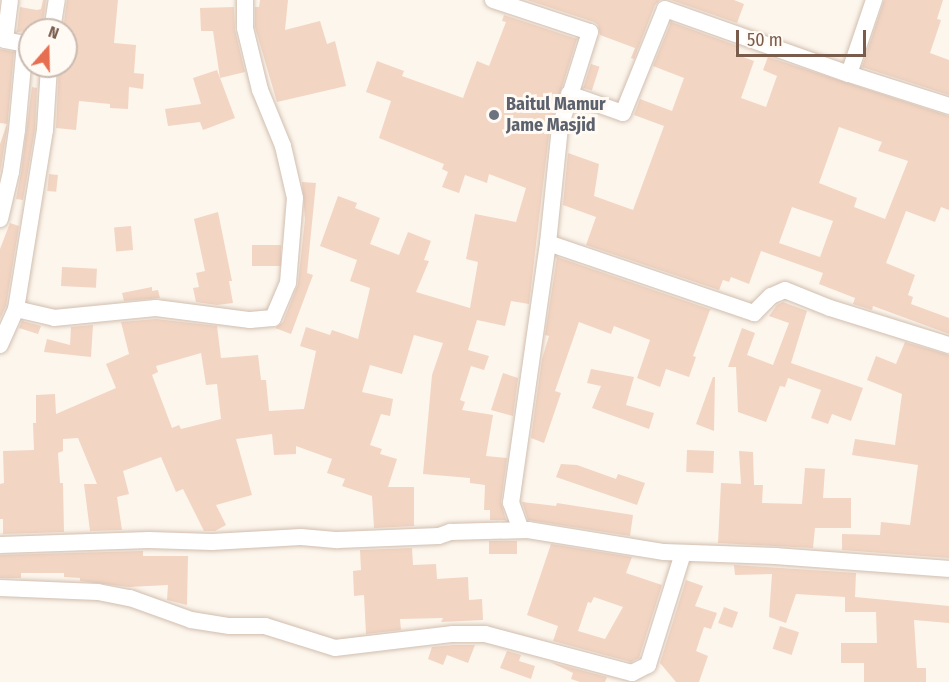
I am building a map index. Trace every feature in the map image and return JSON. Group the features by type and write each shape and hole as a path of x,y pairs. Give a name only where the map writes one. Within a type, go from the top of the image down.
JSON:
{"street":[{"path":"10,0 5,40 25,44 17,130 11,172 0,220 29,217"},
{"path":"54,18 57,0"},
{"path":"16,309 54,318 156,308 250,320 273,318 288,283 295,198 283,146 260,90 245,28 245,0"},
{"path":"493,0 590,32 560,127 548,243 511,503 521,530"},
{"path":"849,74 874,0"},
{"path":"569,94 623,113 665,9 849,74 949,106"},
{"path":"0,345 16,309 29,217 45,130 49,78"},
{"path":"548,243 754,312 771,296 785,290 830,308 949,345"},
{"path":"0,545 149,540 212,542 301,537 338,540 439,536 450,532 521,530 683,553 776,556 949,569"},
{"path":"649,682 648,665 683,553"},
{"path":"0,588 62,589 109,594 130,598 191,620 230,626 264,626 335,648 453,634 485,634 632,673 648,665"}],"building":[{"path":"43,0 46,0 44,18 19,18 20,7 41,9"},
{"path":"67,0 118,0 114,43 136,45 134,73 144,74 143,89 129,87 128,109 110,108 110,104 79,101 76,130 56,128 58,78 78,78 78,18 65,18"},
{"path":"260,0 288,0 285,30 320,21 327,44 335,41 346,86 277,102 255,27 255,7 259,7"},
{"path":"527,0 660,0 655,5 634,59 631,58 635,48 600,35 598,25 594,22"},
{"path":"671,0 734,0 744,4 737,23"},
{"path":"884,0 943,0 937,19 941,20 930,53 949,60 949,95 862,67"},
{"path":"234,7 235,30 245,72 220,78 213,31 201,31 200,8"},
{"path":"504,15 577,39 550,126 529,304 511,301 505,326 477,320 468,350 489,356 484,370 471,366 460,400 465,402 462,410 493,415 486,456 507,458 501,502 506,520 490,520 490,510 484,510 485,485 470,483 470,478 423,474 432,375 443,343 414,335 402,374 370,365 362,392 393,399 390,416 381,414 370,445 382,449 380,454 397,459 388,487 414,487 414,526 374,528 372,496 342,486 345,479 327,473 332,459 296,446 296,454 274,455 272,434 236,439 252,495 216,505 226,525 215,531 204,531 183,489 176,492 161,457 123,471 129,494 117,497 122,530 90,531 84,484 97,484 78,438 63,439 63,451 58,453 60,483 63,483 64,532 3,534 3,519 0,519 0,484 4,483 3,451 34,450 33,423 36,423 36,395 55,394 56,414 116,388 106,364 129,354 121,322 156,319 217,326 221,358 258,355 261,380 266,380 269,411 304,409 316,351 300,346 306,327 330,335 332,330 358,339 370,288 350,281 357,260 320,246 338,196 357,203 355,208 380,218 370,244 399,255 408,232 431,241 424,260 429,261 416,292 470,308 478,262 466,259 475,214 516,222 526,188 489,174 487,183 465,175 459,193 442,187 448,172 442,169 444,164 379,138 391,101 366,92 377,61 404,71 402,76 463,98 477,61 489,66 506,22 502,21","holes":["201,353 206,385 217,384 221,419 181,429 179,425 172,428 152,375 158,372 156,366"]},
{"path":"671,22 738,46 735,54 754,61 741,98 766,107 777,76 763,70 768,57 949,116 949,210 941,207 935,222 906,211 886,263 915,275 908,295 913,297 911,304 949,318 949,334 873,306 872,310 853,304 855,298 819,284 823,273 761,251 749,284 731,277 729,282 723,280 719,290 586,245 596,217 563,205 568,153 599,164 594,196 633,210 664,126 634,115 640,99 672,111 684,78 653,66","holes":["839,127 882,142 878,151 908,161 885,219 854,207 857,198 819,183","792,207 833,221 820,257 779,243"]},
{"path":"0,49 14,52 7,129 0,173 0,144 7,124 0,123"},
{"path":"591,64 600,67 592,91 583,88"},
{"path":"217,70 235,118 203,130 200,122 168,126 165,109 201,104 193,78"},
{"path":"32,87 37,88 35,129 23,200 16,199"},
{"path":"577,108 587,111 582,125 573,122"},
{"path":"49,174 58,175 56,192 47,191"},
{"path":"302,182 316,183 307,273 313,275 291,334 275,328 283,322 298,284 305,219"},
{"path":"218,212 232,281 229,281 233,303 217,305 196,302 193,288 199,287 196,273 205,271 194,219"},
{"path":"10,223 19,226 6,306 0,319 0,249"},
{"path":"131,226 133,250 116,251 114,227"},
{"path":"252,245 281,245 281,266 252,266"},
{"path":"557,257 712,310 710,310 693,356 696,357 689,377 666,369 660,387 637,378 650,340 614,326 611,334 579,322 555,391 561,393 544,443 531,438 542,359 549,336 545,335"},
{"path":"62,267 97,269 96,288 61,286"},
{"path":"152,287 152,291 158,290 160,298 124,301 122,293"},
{"path":"783,302 807,311 791,363 863,388 851,421 832,414 828,424 811,418 821,390 788,378 785,387 780,386 766,422 738,412 736,367 728,367 742,328 755,333 747,355 773,365 789,323 769,316 777,305"},
{"path":"22,321 41,326 38,334 19,328"},
{"path":"93,325 91,357 44,352 47,339 70,345 71,327"},
{"path":"905,342 949,355 949,558 842,550 842,534 880,535 881,522 910,525 918,465 852,455 855,439 895,445 902,394 867,380 876,356 896,364"},
{"path":"591,369 634,377 626,405 654,413 649,429 592,408 601,386 587,383"},
{"path":"503,373 518,378 513,416 491,410"},
{"path":"713,377 715,377 714,431 696,424"},
{"path":"687,450 714,451 713,473 686,472"},
{"path":"739,451 753,452 754,485 763,485 762,503 802,504 805,468 825,469 823,498 851,498 851,528 815,528 813,548 718,543 721,483 741,484"},
{"path":"561,464 577,465 616,479 618,474 645,483 637,505 556,477"},
{"path":"522,502 556,506 557,503 633,515 630,536 528,520"},
{"path":"489,541 517,541 517,554 489,554"},
{"path":"551,544 632,557 626,573 662,585 639,658 631,662 553,641 558,626 527,615","holes":["594,597 623,607 605,639 578,631 588,602 591,603"]},
{"path":"412,548 413,565 436,564 437,579 468,577 469,600 482,599 483,620 441,622 443,618 400,619 401,630 366,634 364,595 354,596 353,571 361,570 360,550"},
{"path":"143,551 143,556 188,556 187,605 167,600 168,585 129,587 80,581 80,578 64,577 64,573 21,573 21,578 0,578 0,555"},
{"path":"734,565 856,573 855,597 949,606 949,623 914,620 917,668 926,668 926,682 864,682 864,663 841,663 841,643 877,643 876,612 845,612 845,597 796,594 786,623 769,617 772,574 735,575"},
{"path":"686,580 703,586 695,606 717,613 711,629 704,627 696,651 708,656 699,682 676,682 660,663"},
{"path":"724,607 738,612 732,628 718,623"},
{"path":"780,626 799,632 792,655 773,649"},
{"path":"475,645 468,663 447,655 443,665 428,659 432,647"},
{"path":"507,651 521,655 519,661 535,666 531,679 500,668"},
{"path":"550,662 607,677 605,682 580,682 571,679 573,673"}],"place":[{"name":"Baitul Mamur Jame Masjid","path":"494,115"}]}
